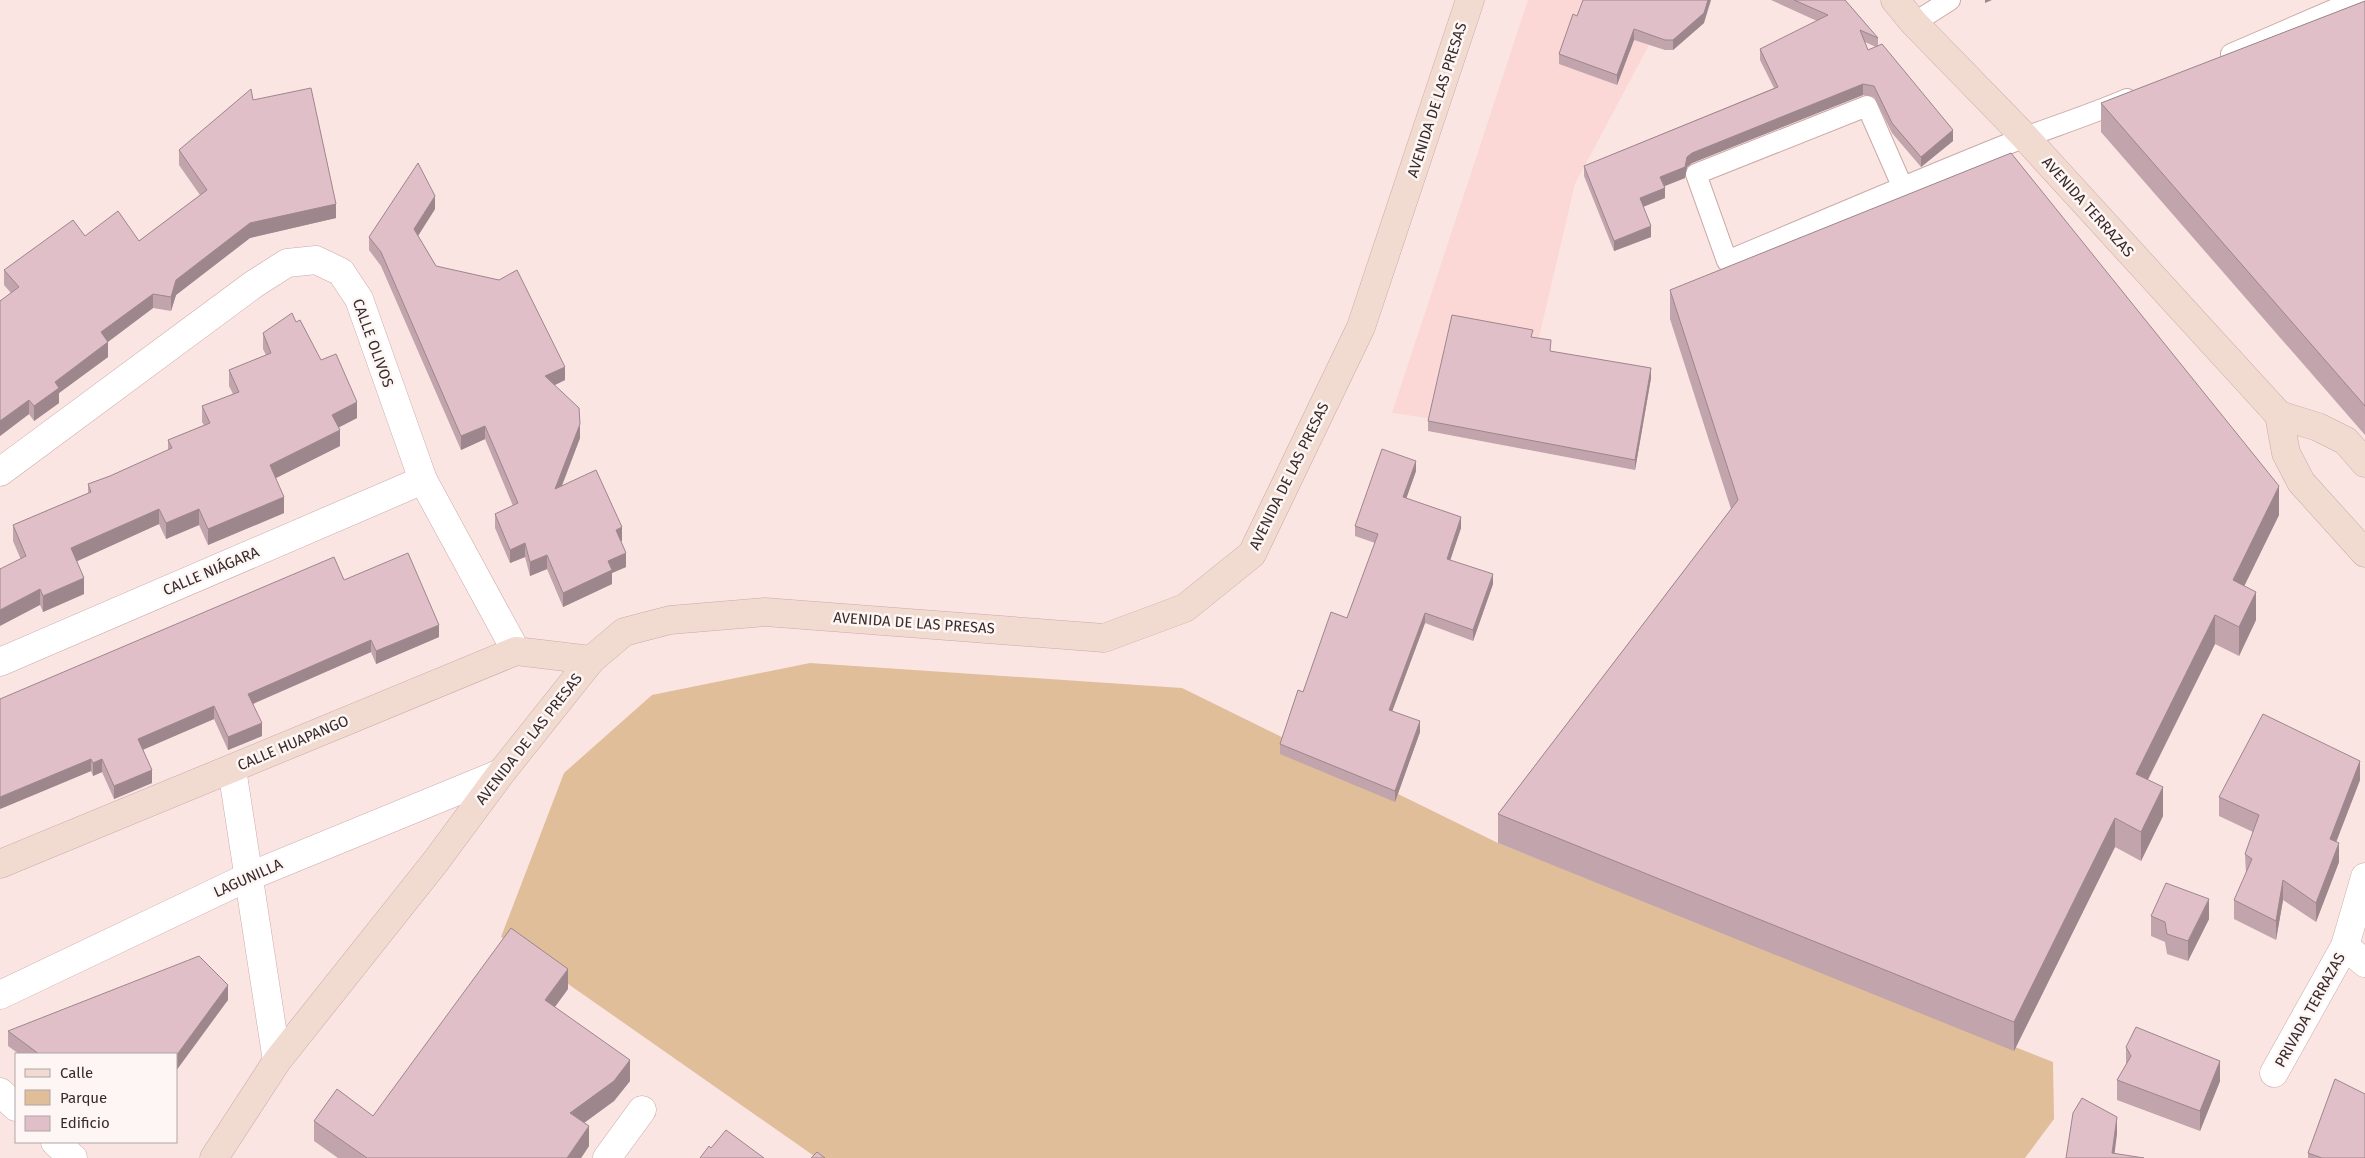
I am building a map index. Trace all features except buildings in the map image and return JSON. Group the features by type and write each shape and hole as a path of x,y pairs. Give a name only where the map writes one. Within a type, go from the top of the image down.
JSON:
{"main road":[{"name":"AVENIDA DE LAS PRESAS","path":"221,1156 277,1061 436,861 501,773 591,660 624,632 670,620 765,612 1104,638 1185,608 1252,554 1361,326 1470,0"},
{"name":"AVENIDA TERRAZAS","path":"1895,0 1914,23 2025,137 2279,415"},
{"path":"2365,464 2346,441 2318,426 2279,415 2286,453 2300,482 2365,553"},
{"name":"CALLE HUAPANGO","path":"0,864 516,651 591,660"}],"street":[{"name":"CALLE OLIVOS","path":"0,472 254,284 287,264 316,260 341,272 359,299 423,480 516,651"},
{"name":"CALLE NIÁGARA","path":"0,662 423,480"},
{"path":"232,769 277,1061"},
{"name":"LAGUNILLA","path":"0,995 250,876 501,773"},
{"name":"PRIVADA TERRAZAS","path":"2274,1073 2355,954 2365,877"},
{"path":"0,1092 15,1106"},
{"path":"607,1158 642,1110"},
{"path":"56,1143 73,1158"}],"lane":[{"path":"1914,23 1950,0"},
{"path":"2212,62 2356,0"},
{"path":"1904,188 1867,106 1696,174 1727,261 1904,188 2025,137 2086,116 2140,93"}],"shaded area":[{"path":"1528,0 1673,0 1575,184 1517,431 1392,413"}],"green space":[{"path":"810,663 1182,688 1498,843 2053,1062 2054,1119 2025,1158 817,1158 501,937 564,773 652,695"}]}
